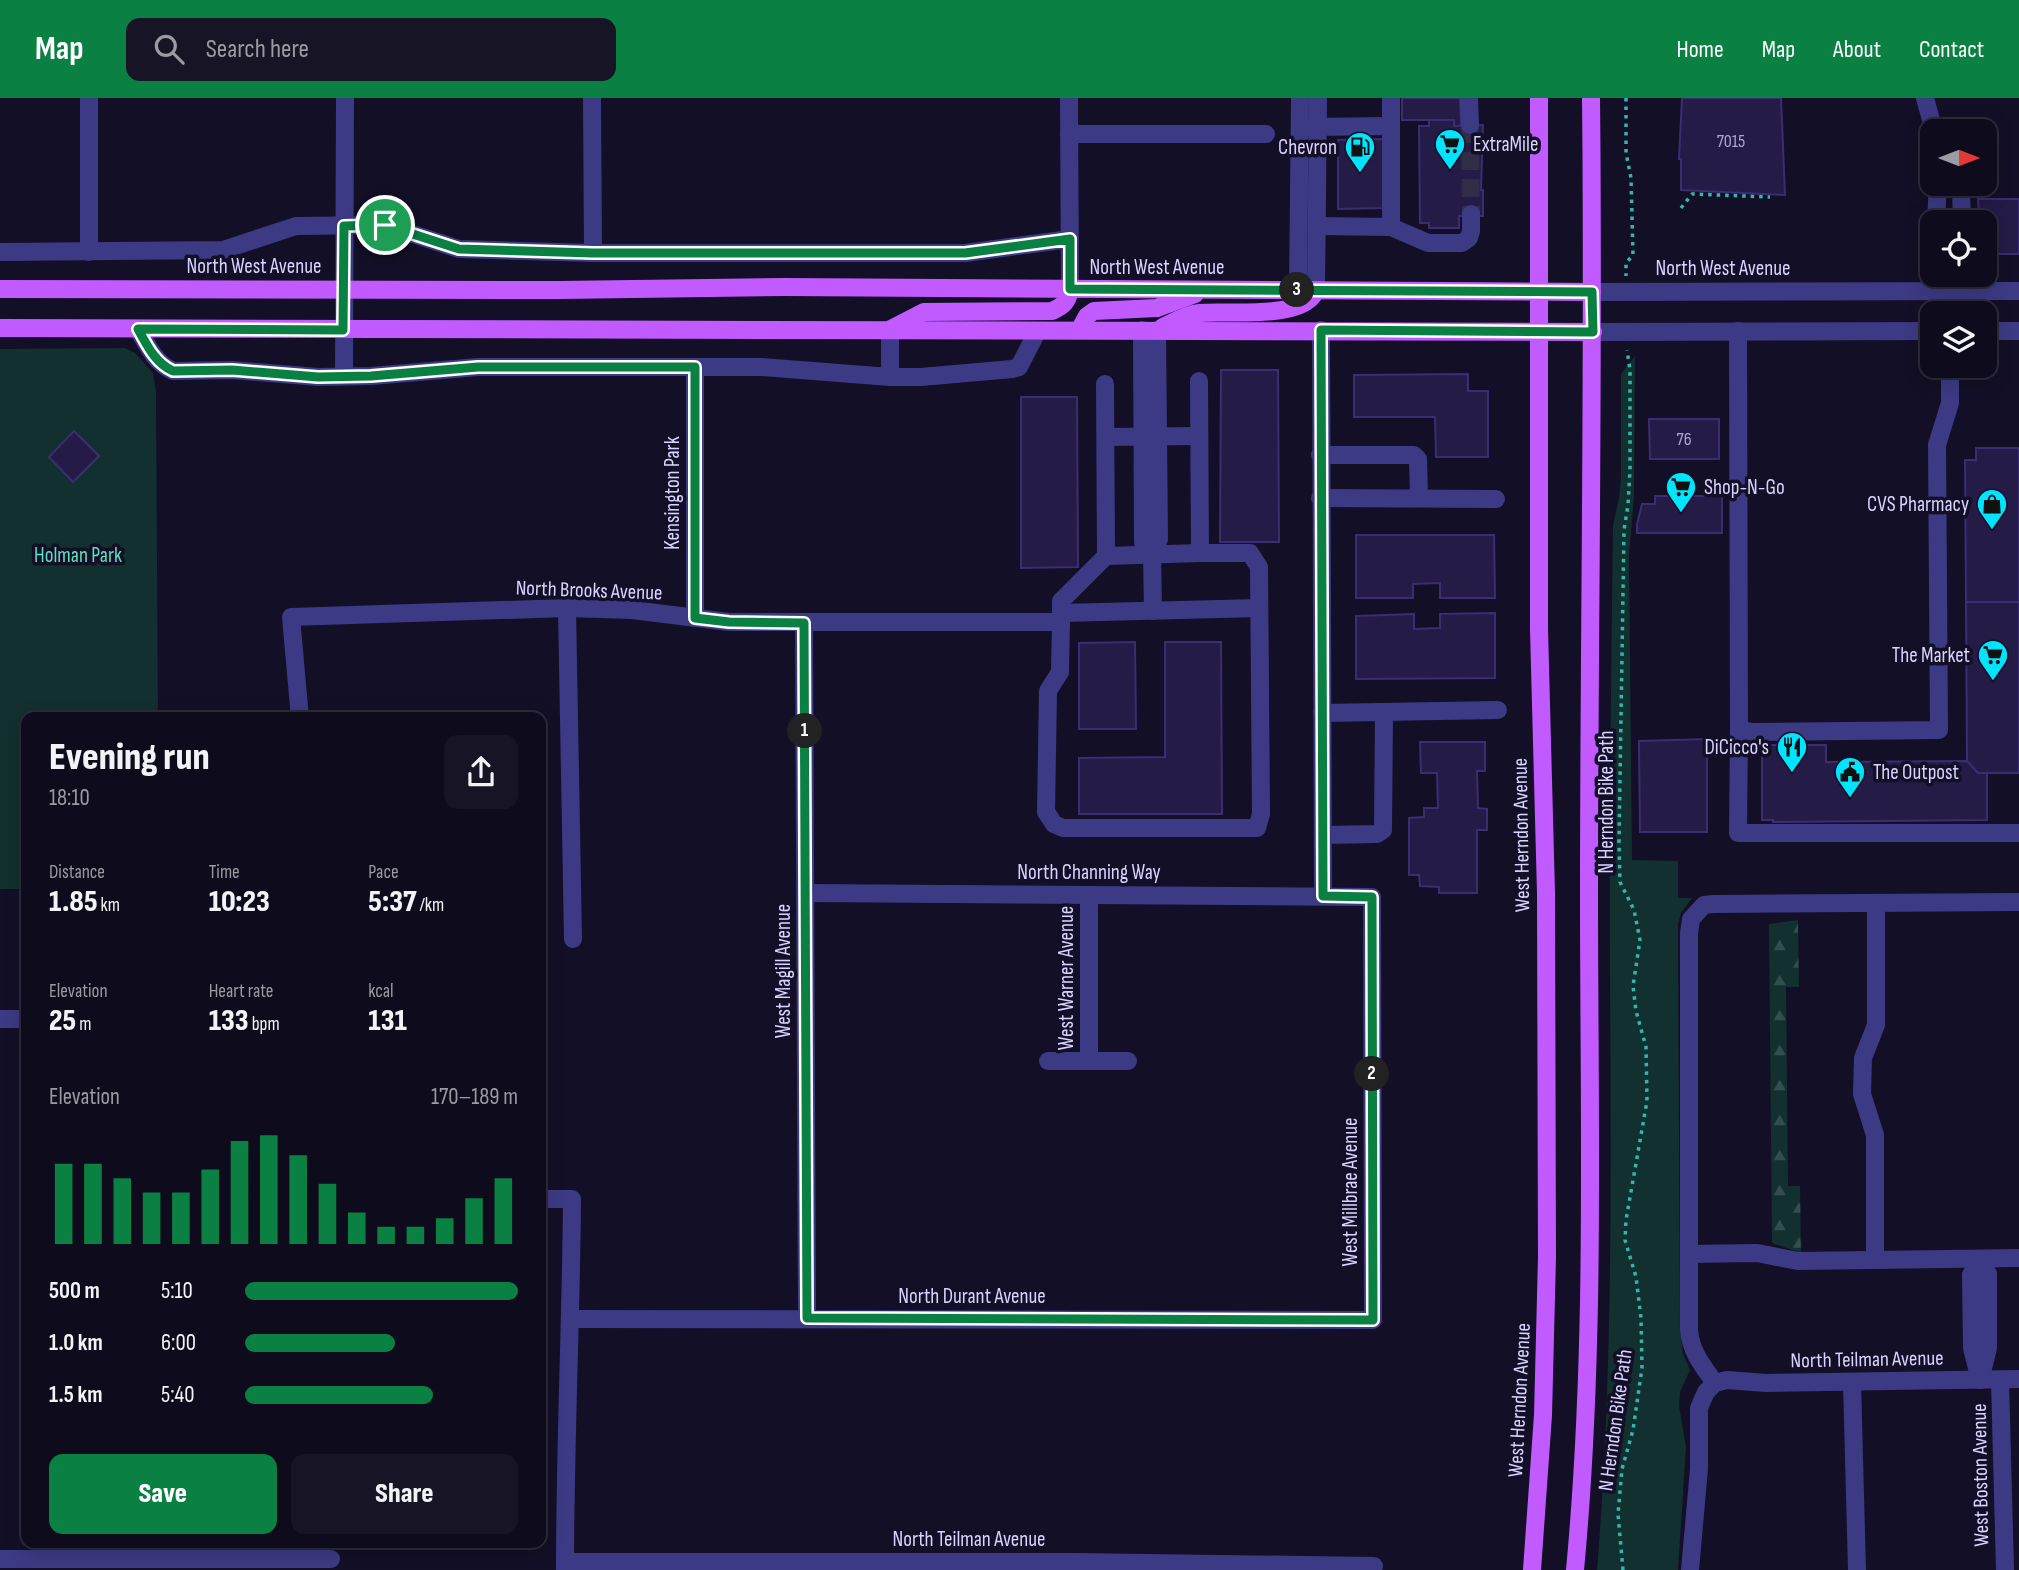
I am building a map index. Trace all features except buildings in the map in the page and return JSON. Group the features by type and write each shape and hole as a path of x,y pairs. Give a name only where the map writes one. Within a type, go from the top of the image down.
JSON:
{"main road":[{"name":"West Herndon Avenue","path":"1532,1570 1543,1415 1547,1257 1546,893 1539,629 1539,98"},
{"path":"1575,1570 1583,1476 1588,1335 1593,332 1591,98"},
{"name":"North West Avenue","path":"0,289 784,287 1592,292"},
{"path":"890,330 924,312 1052,311 1062,307 1068,299 1070,289"},
{"path":"1080,329 1094,311 1157,308 1208,290"},
{"path":"1149,330 1196,313 1264,312 1299,306 1311,300 1307,290"},
{"path":"0,328 1593,332"}],"street":[{"path":"89,98 89,252"},
{"path":"344,376 345,98"},
{"path":"592,98 593,253"},
{"path":"1069,98 1070,289"},
{"path":"1300,98 1309,127 1318,226 1307,290"},
{"path":"1307,290 1309,127 1318,98"},
{"path":"1925,98 1931,119"},
{"path":"1391,227 1392,99"},
{"path":"1469,99 1470,125"},
{"path":"1309,127 1391,127"},
{"path":"1069,134 1266,134"},
{"path":"1318,226 1391,227 1428,243 1462,243 1469,238 1471,214"},
{"path":"0,252 223,250 296,226 385,225 459,249 593,253 965,253 1070,239"},
{"name":"North West Avenue","path":"1592,292 1920,281"},
{"name":"North West Avenue","path":"1994,287 2019,291"},
{"path":"138,329 149,349 164,367 173,371 232,370 318,377 371,376 478,367 761,367 922,377 1019,367 1037,332"},
{"path":"890,330 890,377"},
{"path":"1149,330 1150,437 1159,539 1152,555 1153,611"},
{"path":"1321,330 1323,896"},
{"path":"1738,331 1738,833 2019,833"},
{"path":"1593,332 1920,331"},
{"path":"1997,331 2019,331"},
{"name":"Kensington Park","path":"695,367 695,618"},
{"path":"1739,730 1939,730 1937,445 1950,403 1950,378"},
{"path":"1199,380 1200,553"},
{"path":"1105,384 1106,556"},
{"path":"1106,437 1199,436"},
{"path":"1320,455 1414,455 1418,459 1419,498"},
{"path":"1320,498 1496,499"},
{"path":"1200,553 1250,553 1259,567 1261,814 1257,828 1063,828 1054,824 1046,812 1048,691 1060,672 1060,601 1106,556 1200,553"},
{"path":"567,608 573,939"},
{"name":"North Brooks Avenue","path":"300,712 292,617 567,608 632,610 729,622 1011,623 1153,611 1259,608"},
{"name":"West Magill Avenue","path":"804,623 807,1318"},
{"path":"1322,713 1498,710"},
{"path":"1323,835 1377,834 1383,830 1384,712"},
{"name":"North Channing Way","path":"806,893 1372,897"},
{"name":"West Warner Avenue","path":"1088,895 1089,1061"},
{"name":"West Millbrae Avenue","path":"1372,897 1373,1320"},
{"path":"1690,1570 1699,1469 1699,1408 1706,1392 1715,1383 1690,1345 1689,934 1692,919 1704,905 1713,904 2019,902"},
{"path":"1875,1260 1875,1135 1862,1094 1864,1058 1876,1026 1876,903"},
{"path":"0,1019 21,1019"},
{"name":"West Warner Avenue","path":"1048,1061 1128,1061"},
{"path":"546,1199 572,1199 565,1566"},
{"path":"1689,1254 1757,1253 1798,1261 2019,1258"},
{"path":"1980,1259 1988,1274 1988,1348 1980,1380"},
{"name":"North Durant Avenue","path":"571,1319 1373,1320"},
{"name":"North Teilman Avenue","path":"1715,1383 1727,1380 1766,1383 2019,1379"},
{"name":"West Boston Avenue","path":"2000,1380 2005,1570"},
{"path":"1852,1382 1857,1570"},
{"path":"0,1559 87,1564 331,1557"},
{"name":"North Teilman Avenue","path":"565,1566 1374,1568"}],"path":[{"path":"1626,98 1626,153 1631,178 1633,255 1626,263"},
{"path":"1681,208 1692,194 1770,197"},
{"name":"N Herndon Bike Path","path":"1623,1570 1618,1514 1622,1469 1633,1430 1642,1368 1642,1318 1636,1277 1625,1240 1626,1220 1647,1101 1646,1047 1636,1011 1633,986 1640,940 1634,910 1620,882 1624,530 1630,470 1630,370 1627,360"}],"green space":[{"name":"Holman Park","path":"125,348 135,353 153,373 156,392 158,712 21,712 21,889 0,889 0,349"},
{"path":"1635,356 1634,496 1629,556 1632,860 1678,861 1678,898 1692,898 1681,913 1678,924 1680,1330 1683,1354 1690,1370 1680,1392 1679,1406 1686,1447 1678,1570 1597,1570 1606,1422 1610,1274 1613,525 1621,477 1621,374"},
{"path":"1798,920 1799,987 1786,987 1788,1186 1800,1186 1801,1253 1772,1243 1769,924"}],"tunnel":[{"path":"1470,125 1471,214"}],"place":[{"name":"ExtraMile","path":"1450,171"},
{"name":"Chevron","path":"1360,174"},
{"name":"Shop-N-Go","path":"1681,514"},
{"name":"CVS Pharmacy","path":"1992,531"},
{"name":"The Market","path":"1993,682"},
{"name":"DiCicco's","path":"1792,774"},
{"name":"The Outpost","path":"1850,799"}],"route":[{"path":"385,225 459,249 593,253 965,253 1070,239 1070,289 1592,292 1593,332 1321,330 1323,896 1372,897 1373,1320 807,1318 804,623 729,622 695,618 695,367 478,367 371,376 318,377 232,370 173,371 164,367 149,349 138,329 343,330 344,226 385,225"}]}
